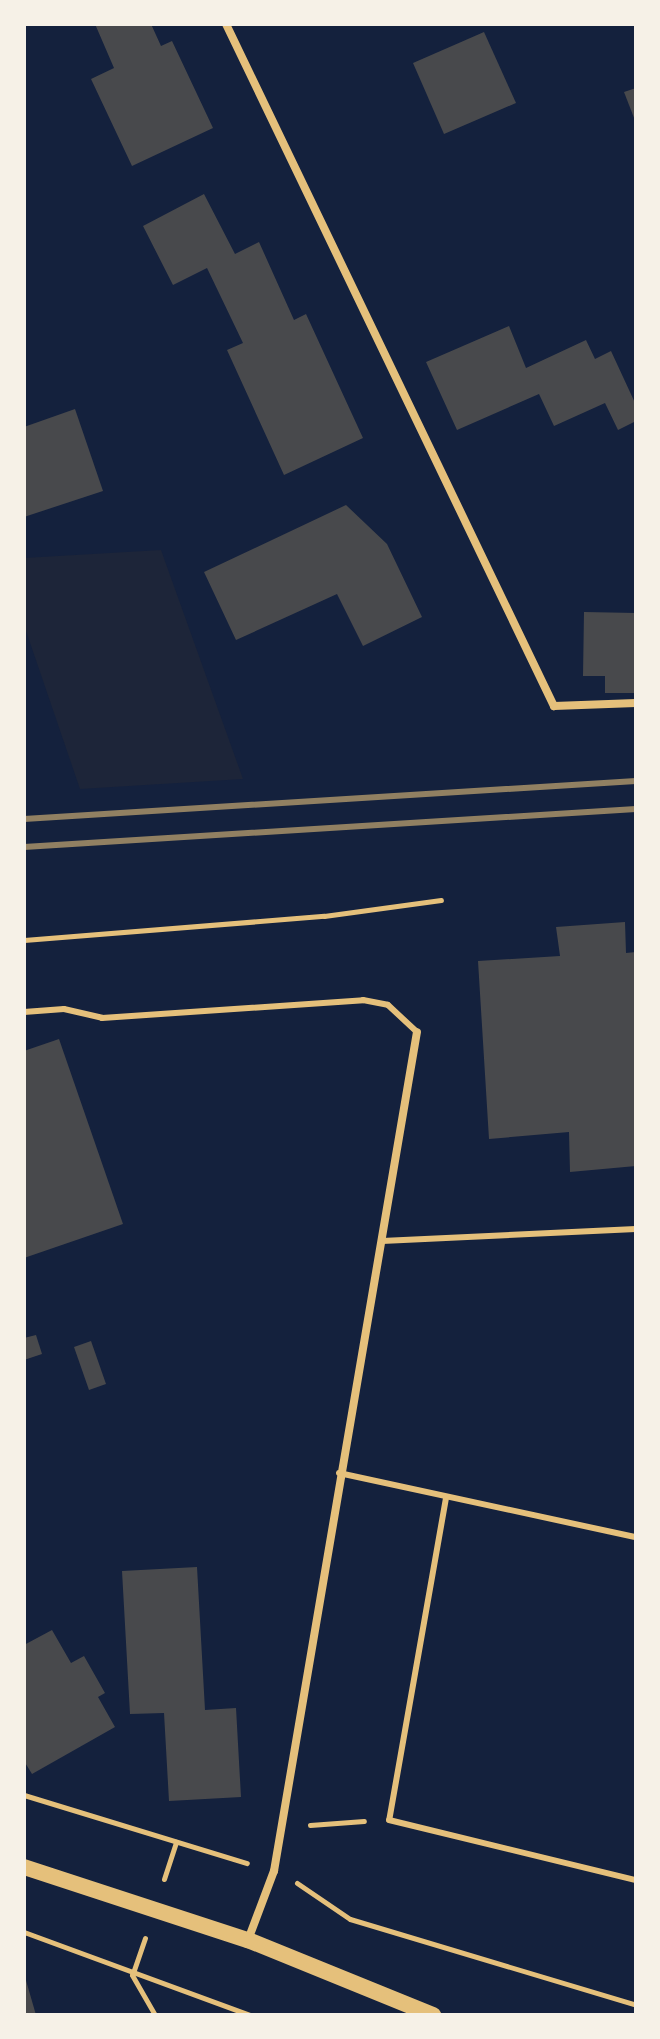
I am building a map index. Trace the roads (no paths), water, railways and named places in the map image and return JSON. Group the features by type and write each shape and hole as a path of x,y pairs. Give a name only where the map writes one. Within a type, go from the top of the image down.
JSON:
{"main road":[{"path":"24,1867 248,1940 433,2015"}],"street":[{"path":"226,24 554,706 636,703"},
{"path":"248,1940 274,1871 339,1473 417,1032"}],"lane":[{"path":"24,1012 64,1009 102,1018 363,1000 388,1005 417,1032"},
{"path":"382,1241 636,1229"},
{"path":"339,1473 636,1537"},
{"path":"446,1498 389,1820 636,1880"}],"railway":[{"path":"24,819 636,781"},
{"path":"24,847 636,809"}]}
